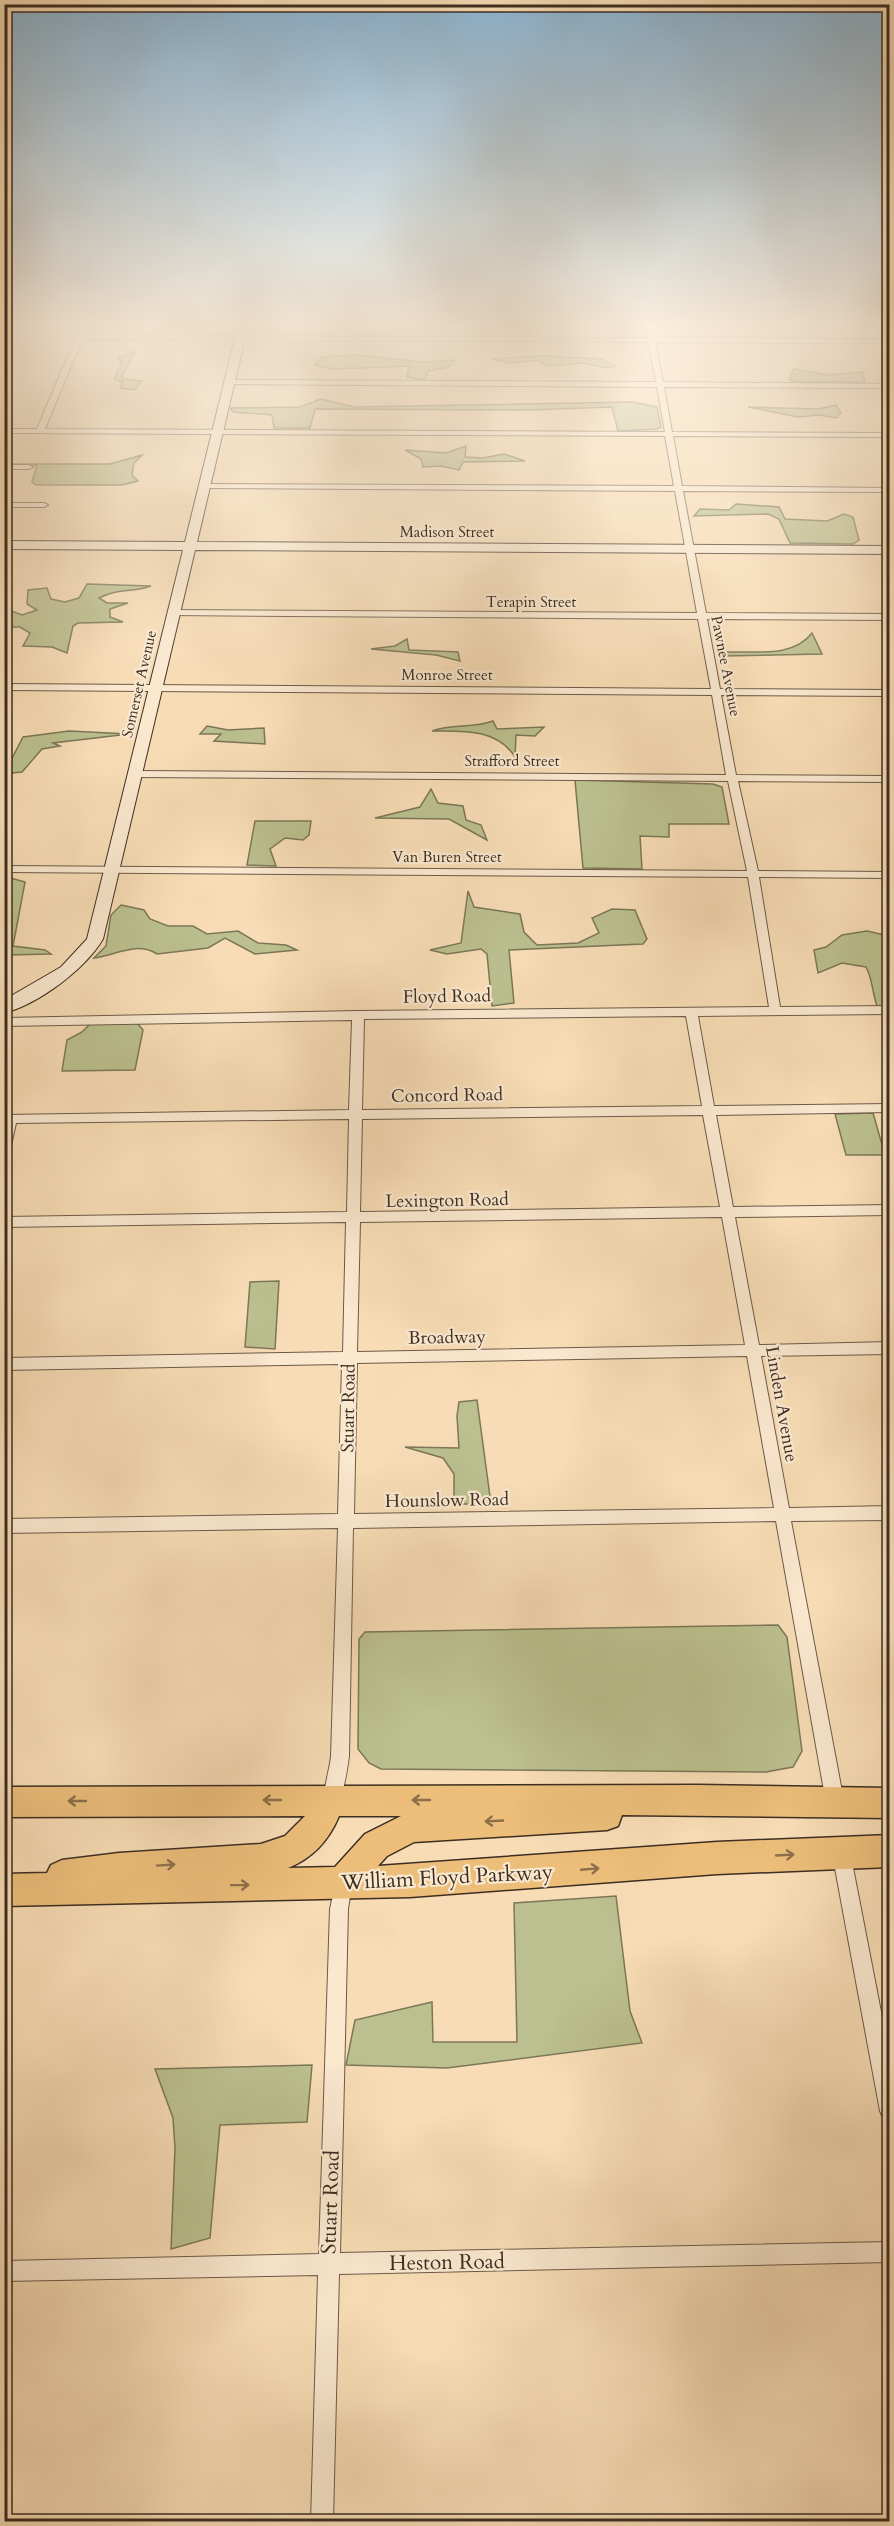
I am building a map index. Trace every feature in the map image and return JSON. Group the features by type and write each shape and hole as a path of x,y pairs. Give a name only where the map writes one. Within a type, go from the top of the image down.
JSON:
{"highway":[{"path":"4,1890 86,1872 261,1860 280,1856 299,1846 313,1833 331,1800"},
{"path":"343,1883 354,1866 376,1845 412,1827 643,1813 698,1800"},
{"path":"4,1802 698,1800 890,1803"},
{"name":"William Floyd Parkway","path":"4,1890 474,1878 841,1852 890,1851"}],"street":[{"name":"Somerset Avenue","path":"4,1008 63,974 85,954 95,939 215,444"},
{"name":"Pawnee Avenue","path":"670,444 732,778 753,874 775,1011"},
{"path":"4,467 29,467"},
{"path":"205,486 890,490"},
{"path":"4,505 44,505"},
{"name":"Madison Street","path":"4,545 890,550"},
{"name":"Terapin Street","path":"173,613 890,617"},
{"name":"Monroe Street","path":"4,687 890,693"},
{"name":"Strafford Street","path":"134,774 890,779"},
{"name":"Van Buren Street","path":"4,869 890,875"},
{"name":"Floyd Road","path":"4,1022 890,1010"},
{"name":"Linden Avenue","path":"692,1012 835,1802"},
{"name":"Stuart Road","path":"331,1800 339,1765 358,1016"},
{"name":"Concord Road","path":"8,1119 890,1108"},
{"path":"4,1150 8,1119"},
{"name":"Lexington Road","path":"4,1222 890,1210"},
{"name":"Broadway","path":"4,1364 890,1348"},
{"name":"Hounslow Road","path":"4,1526 890,1513"},
{"path":"841,1852 890,2111"},
{"name":"Stuart Road","path":"322,2522 339,1909 343,1883"},
{"name":"Heston Road","path":"4,2271 890,2252"}],"green space":[{"path":"466,446 465,457 483,458 504,454 525,461 463,462 459,470 441,466 423,467 421,459 405,450 446,453"},
{"path":"142,455 134,463 132,475 138,481 122,485 36,485 32,482 37,465 5,464 110,464"},
{"path":"736,504 779,507 785,519 827,521 844,514 853,517 859,540 853,544 790,543 779,519 768,514 694,516 700,509 729,510"},
{"path":"87,584 151,586 112,593 99,598 107,603 128,603 110,609 110,617 123,622 78,623 73,626 67,653 52,647 23,646 30,633 20,627 5,627 5,612 9,610 22,615 37,610 27,604 28,590 47,588 51,599 65,602 79,598"},
{"path":"812,633 822,654 723,656 726,652 784,650 804,641"},
{"path":"407,639 409,650 458,652 460,661 436,655 371,649 395,646"},
{"path":"493,721 497,729 544,727 535,736 516,735 515,757 499,741 489,736 467,732 432,731 447,727 478,725"},
{"path":"207,726 228,730 264,728 265,744 214,741 221,734 200,734"},
{"path":"69,731 129,734 53,743 60,746 42,749 22,772 12,773 5,781 5,772 23,737"},
{"path":"575,780 713,784 722,787 729,824 669,824 669,837 640,836 642,869 583,868"},
{"path":"431,789 438,803 463,806 466,820 481,825 487,840 449,819 375,818 420,807"},
{"path":"255,821 311,821 309,835 303,840 285,838 270,849 276,866 247,865"},
{"path":"7,877 25,882 13,946 45,950 51,954 5,955 4,883"},
{"path":"468,891 474,907 520,914 524,932 537,945 578,943 599,933 592,918 612,909 635,910 647,939 643,944 509,950 514,1003 492,1006 487,954 481,949 447,954 430,950 461,943"},
{"path":"121,905 144,910 150,919 168,926 193,926 207,934 238,931 258,943 286,945 297,950 255,954 225,938 208,948 157,954 149,950 134,949 94,958 106,946 111,915"},
{"path":"867,931 889,936 889,1005 877,1006 866,967 842,963 818,973 814,950 826,947 842,935"},
{"path":"137,1023 143,1030 135,1070 62,1071 67,1040 82,1032 90,1024"},
{"path":"873,1113 885,1155 846,1155 835,1114"},
{"path":"279,1281 275,1349 245,1347 250,1282"},
{"path":"477,1400 491,1504 454,1504 454,1474 443,1458 405,1447 459,1448 457,1416 459,1402"},
{"path":"778,1625 787,1637 802,1751 793,1767 766,1772 381,1769 369,1763 358,1749 359,1639 365,1632"},
{"path":"616,1896 630,2011 642,2043 447,2068 346,2065 355,2020 432,2002 433,2042 517,2042 514,1903"},
{"path":"312,2065 307,2122 220,2125 210,2238 171,2249 175,2148 173,2118 155,2069"}]}
